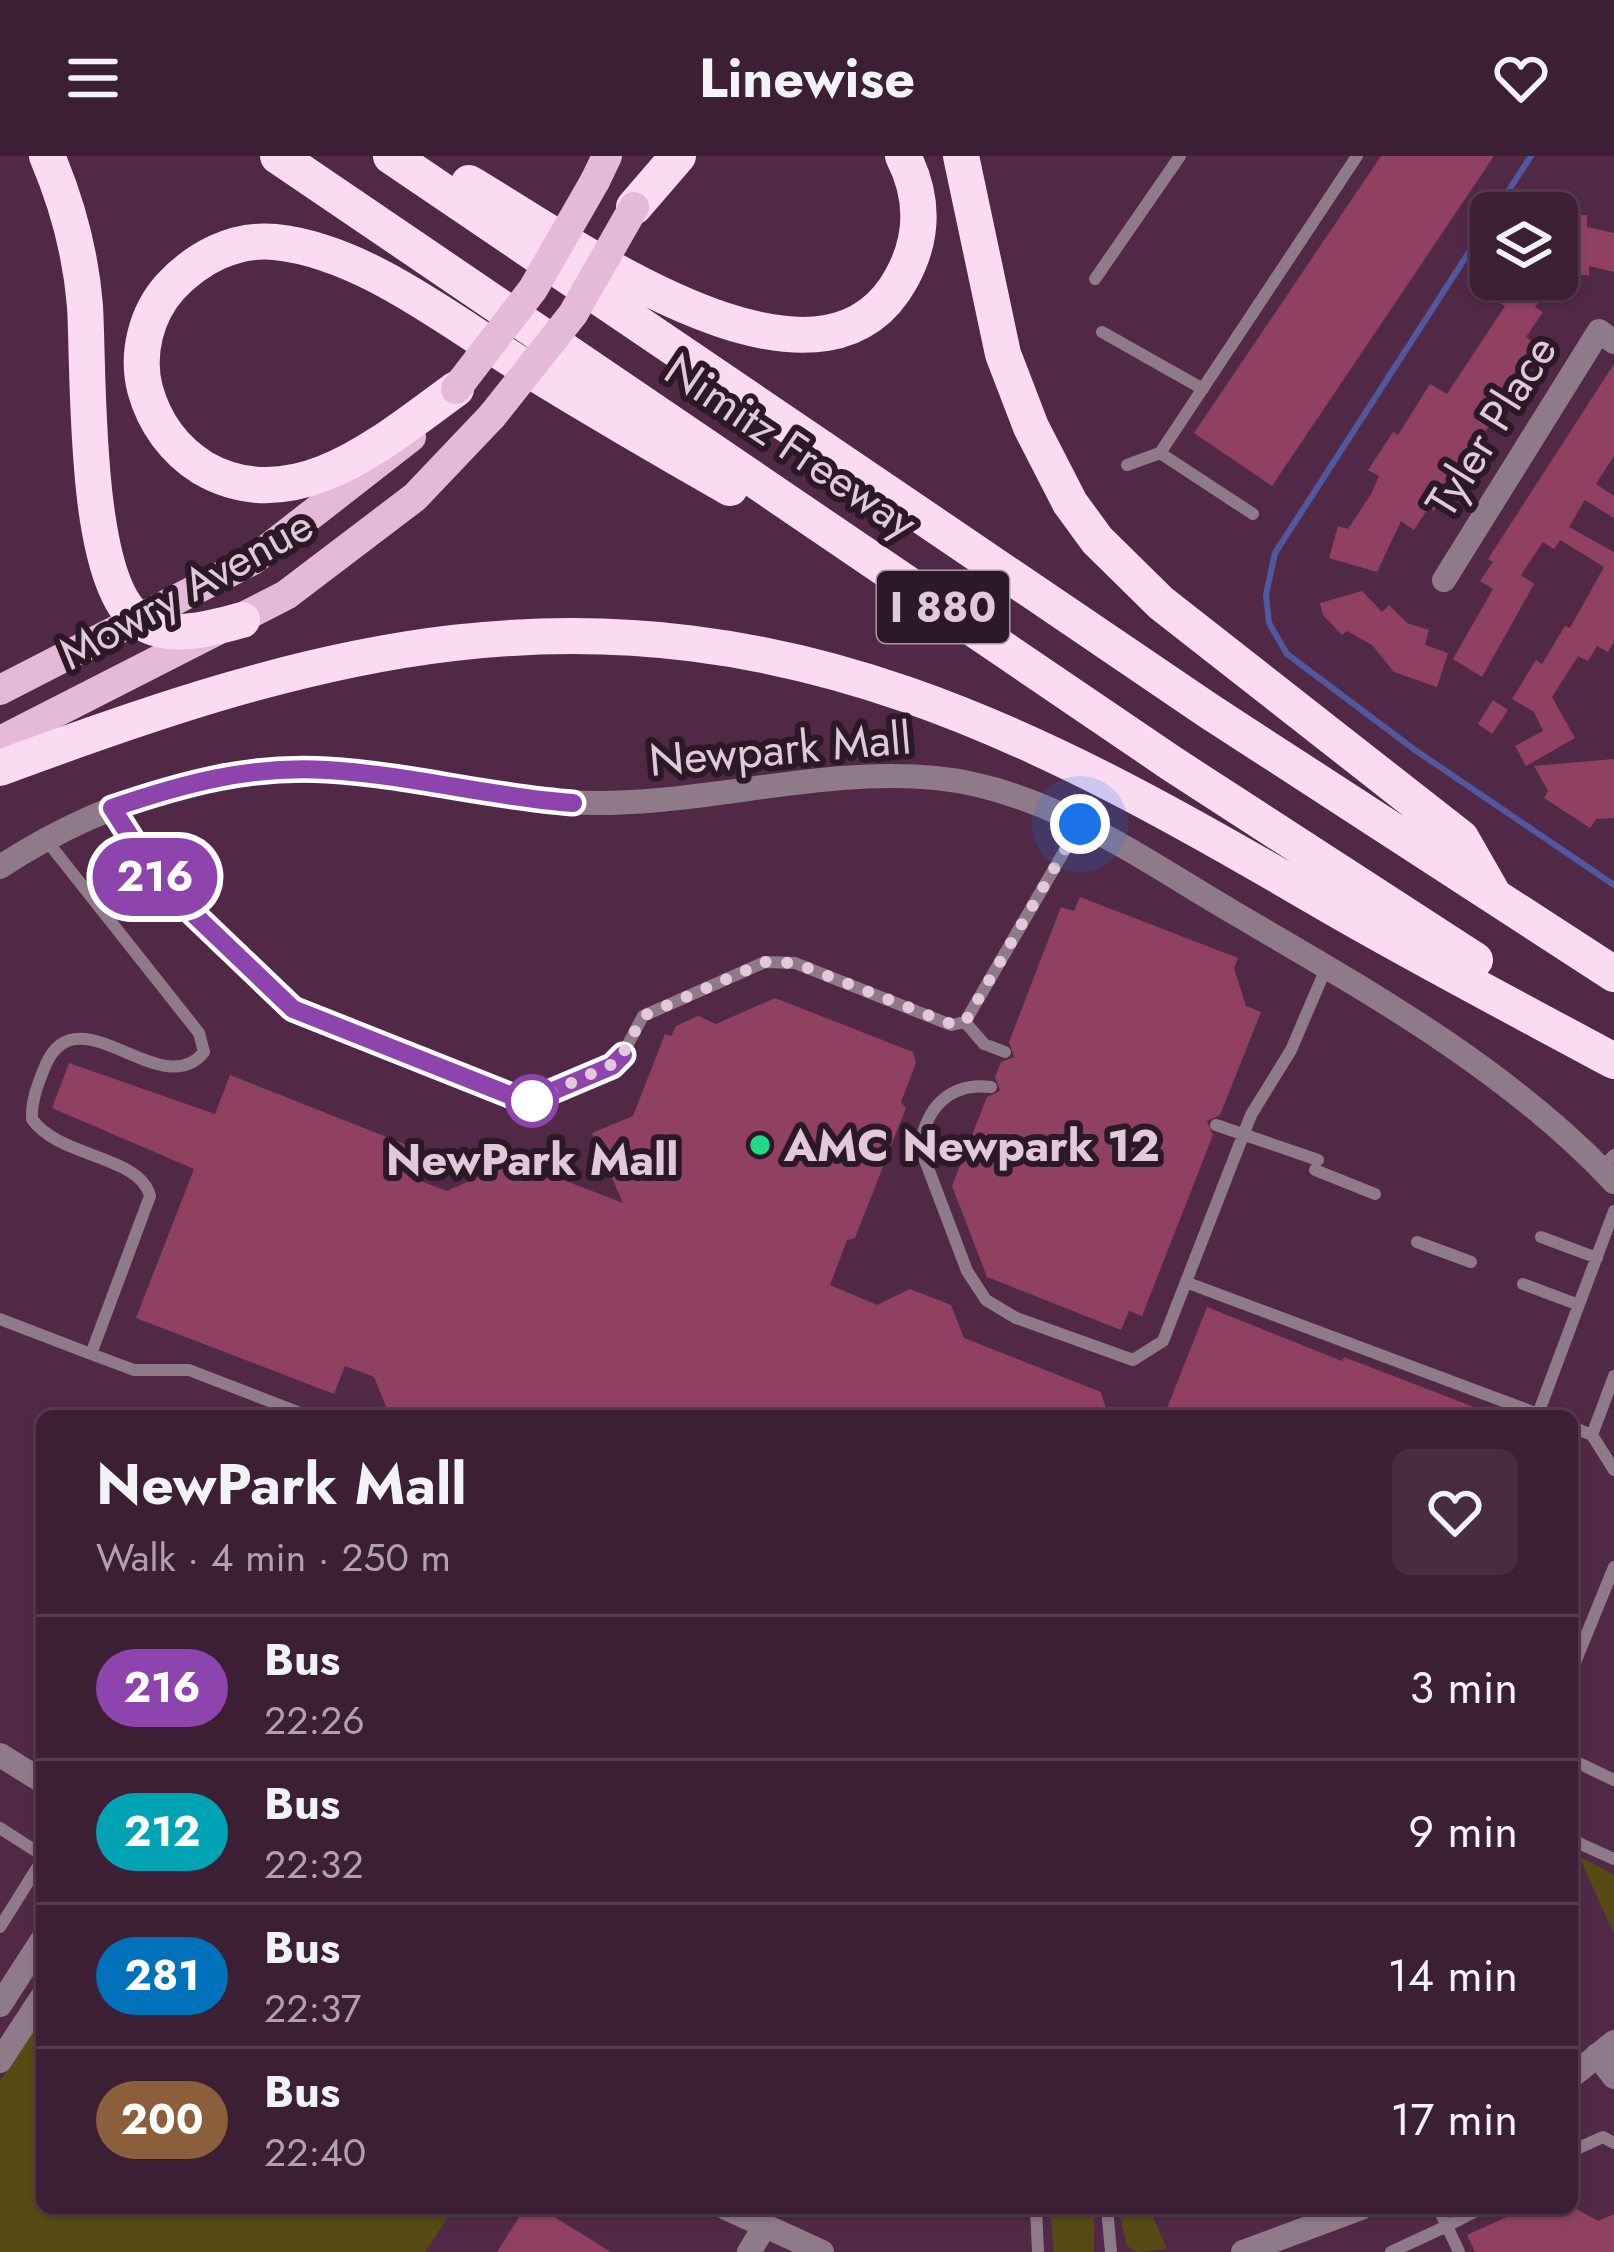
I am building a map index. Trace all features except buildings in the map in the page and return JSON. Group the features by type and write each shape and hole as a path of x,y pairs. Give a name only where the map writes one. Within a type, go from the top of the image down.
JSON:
{"highway":[{"path":"47,156 68,217 85,305 89,434 100,527 124,602 140,621 176,631 242,620"},
{"name":"Nimitz Freeway","path":"278,156 1343,876 1614,1048"},
{"name":"Nimitz Freeway","path":"391,156 1498,902 1614,974"},
{"path":"421,156 689,307 755,332 787,337 851,327 896,289 918,238 914,179 903,156"},
{"path":"634,207 678,156"},
{"path":"961,156 1004,355 1031,427 1070,503 1097,540 1161,603 1461,838 1498,902"},
{"path":"456,389 342,466 292,483 240,482 190,460 158,422 143,380 144,335 164,293 182,275 225,248 272,242 323,254 422,304 631,432 973,627"},
{"path":"0,768 274,679 412,648 510,639 619,638 769,655 913,693 1082,766 1614,1061"}],"main road":[{"name":"Mowry Avenue","path":"0,741 242,620 370,534 492,416 573,314 658,156"},
{"name":"Mowry Avenue","path":"0,689 206,588 302,526 383,462 456,389 533,289 601,169"}],"street":[{"name":"Tyler Place","path":"1444,580 1599,331 1614,342"},
{"name":"Newpark Mall","path":"0,867 112,808 184,783 276,770 373,774 523,799 625,804 911,777 989,788 1080,824 1327,966 1500,1083 1610,1168"},
{"path":"0,1755 36,1777"},
{"path":"0,2005 36,1949"},
{"path":"0,2061 36,2005"},
{"path":"1578,2071 1606,2049 1614,2077"},
{"path":"737,2214 788,2246 822,2252"},
{"path":"1243,2252 1289,2245 1349,2214"},
{"path":"749,2252 763,2229"}],"lane":[{"path":"1095,279 1180,156"},
{"path":"1127,465 1160,453 1357,156"},
{"path":"1102,332 1202,389"},
{"path":"1160,453 1253,514"},
{"path":"112,808 158,880 293,1009 527,1102 619,1061 643,1016 765,962 795,963 951,1024 965,1022"},
{"path":"965,1022 1080,824"},
{"path":"46,840 199,1033 204,1052 181,1066 159,1064 81,1037 64,1038 54,1047 40,1078 32,1110 40,1130 135,1173 147,1184 150,1196 91,1354"},
{"path":"991,1088 960,1088 944,1097 923,1128 920,1148 960,1253 986,1300 1016,1318 1132,1360 1162,1341 1242,1134 1292,1050 1327,966"},
{"path":"965,1022 984,1044 1005,1052"},
{"path":"1216,1126 1317,1165 1375,1194"},
{"path":"1542,1410 1614,1211"},
{"path":"1541,1237 1597,1258"},
{"path":"1417,1242 1471,1262"},
{"path":"1188,1283 1527,1410"},
{"path":"1523,1284 1579,1305"},
{"path":"0,1319 134,1370 189,1370 292,1410"},
{"path":"1592,1435 1614,1376"},
{"path":"1578,1429 1592,1435 1614,1470"},
{"path":"1578,1655 1614,1567"},
{"path":"1578,1763 1614,1780"},
{"path":"0,1828 36,1853"},
{"path":"1578,1843 1614,1859"},
{"path":"0,1928 36,1867"},
{"path":"1578,2148 1603,2137 1614,2143"},
{"path":"1036,2214 1038,2252"},
{"path":"1108,2214 1111,2252"},
{"path":"1441,2214 1459,2252"},
{"path":"1391,2252 1470,2214"}],"shaded area":[{"path":"1579,1856 1614,1875 1614,1934"},
{"path":"36,2026 36,2214 448,2217 425,2252 0,2252 0,2081"},
{"path":"1051,2214 1094,2214 1094,2252 1054,2252"},
{"path":"1119,2214 1152,2214 1167,2249 1137,2252 1127,2246"}],"waterway":[{"path":"1508,192 1531,156"},
{"path":"1470,251 1275,553 1266,595 1269,623 1287,654 1415,750 1614,885"}],"bus line":[{"name":"216","path":"573,803 373,774 276,770 184,783 112,808 158,880 275,996 312,1020 527,1102 612,1066 623,1055"}],"place":[{"name":"NewPark Mall","path":"532,1101"},
{"name":"AMC Newpark 12","path":"760,1145"}],"route":[{"path":"532,1101 619,1061 643,1016 765,962 795,963 951,1024 965,1022 976,1011 1080,824"}]}
